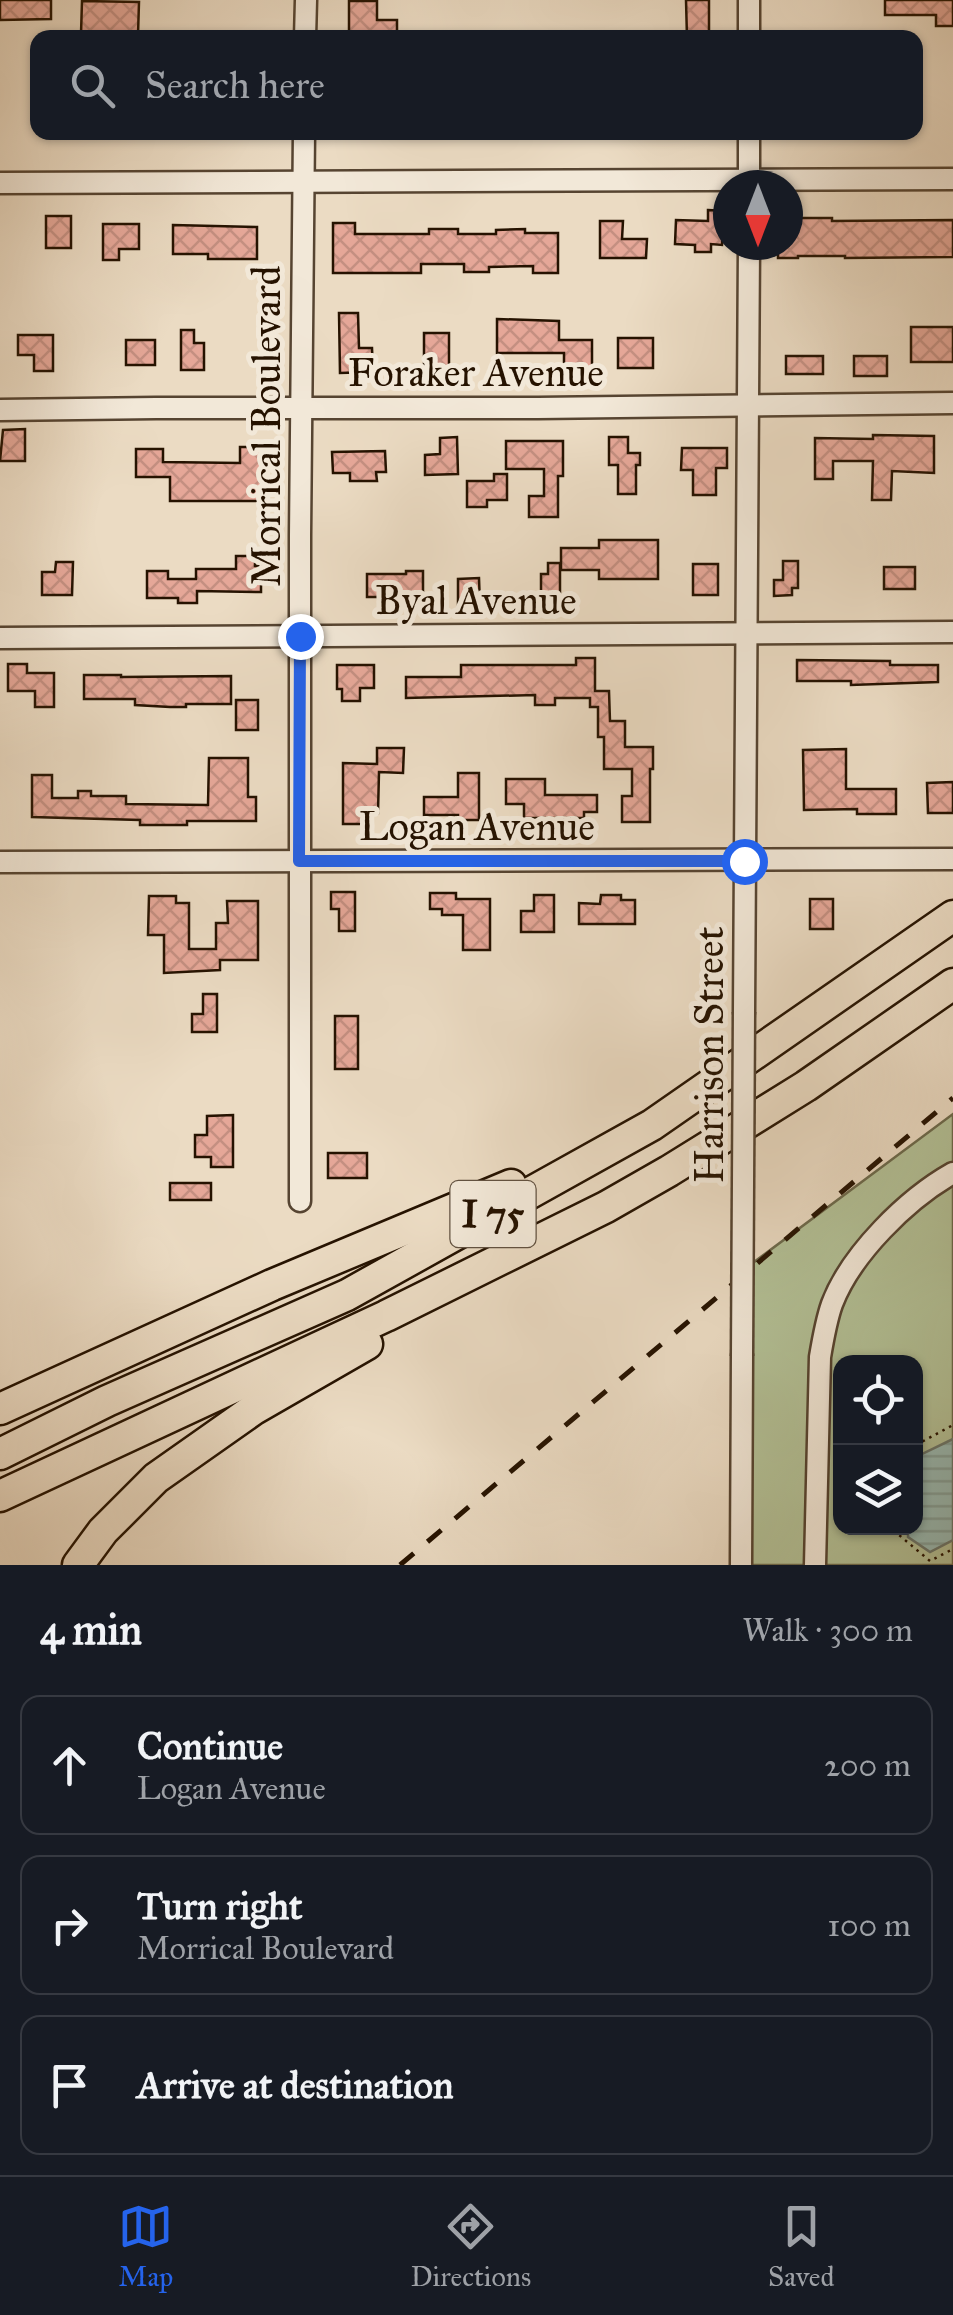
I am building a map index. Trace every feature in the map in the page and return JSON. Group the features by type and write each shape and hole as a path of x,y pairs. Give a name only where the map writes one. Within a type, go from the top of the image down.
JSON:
{"highway":[{"name":"I 75","path":"0,1454 107,1401 347,1295 652,1125 953,916"},
{"name":"I 75","path":"0,1496 386,1316 606,1208 820,1076 953,984"},
{"path":"0,1409 272,1285 652,1125"},
{"path":"78,1565 102,1531 156,1478 254,1409 606,1208"}],"street":[{"path":"305,30 306,0"},
{"path":"749,0 749,30"},
{"name":"Morrical Boulevard","path":"300,1201 304,140"},
{"path":"749,140 749,170"},
{"path":"803,181 953,179"},
{"path":"0,183 713,182"},
{"name":"Harrison Street","path":"741,1565 748,260"},
{"name":"Foraker Avenue","path":"0,410 953,402"},
{"name":"Byal Avenue","path":"0,638 953,632"},
{"name":"Logan Avenue","path":"0,862 953,860"},
{"path":"815,1565 820,1357 832,1302 854,1263 876,1237 953,1173"}],"path":[{"path":"923,1441 953,1424"},
{"path":"899,1535 930,1561 953,1549"}],"green space":[{"path":"953,1114 953,1565 741,1565 742,1271"}],"water":[{"path":"953,1439 953,1540 930,1552 908,1537 923,1535 923,1454"}],"building":[{"path":"0,0 51,0 51,19 0,20"},
{"path":"686,0 709,0 709,30 687,30"},
{"path":"885,0 953,0 953,26 936,26 936,15 885,15"},
{"path":"82,1 139,2 138,30 81,30"},
{"path":"349,1 377,1 377,20 397,20 397,30 349,30"},
{"path":"708,210 713,210 711,252 695,252 695,245 675,244 676,220 708,221"},
{"path":"46,216 71,216 71,248 46,248"},
{"path":"803,218 953,220 953,257 803,256"},
{"path":"600,221 623,221 622,239 647,239 646,258 600,258"},
{"path":"333,223 355,223 355,234 429,234 429,229 458,229 458,234 525,229 525,233 558,233 558,273 533,273 533,266 464,272 464,264 421,264 421,273 333,273"},
{"path":"103,224 139,224 139,249 119,249 119,260 103,260"},
{"path":"173,225 257,227 257,259 173,254"},
{"path":"339,313 358,313 359,348 372,348 373,372 340,373"},
{"path":"497,319 559,321 559,340 592,340 592,372 564,372 564,353 497,353"},
{"path":"911,327 953,327 953,362 911,362"},
{"path":"181,330 194,330 194,343 204,343 204,370 181,370"},
{"path":"424,333 449,333 449,372 424,372"},
{"path":"18,335 53,335 53,371 34,371 34,355 18,355"},
{"path":"618,338 653,338 653,368 618,368"},
{"path":"126,340 155,340 155,365 126,365"},
{"path":"786,356 823,356 823,374 786,374"},
{"path":"854,356 887,356 887,376 854,376"},
{"path":"25,429 25,461 0,461 3,430"},
{"path":"873,435 934,436 934,473 892,471 891,500 872,500 873,461 833,461 833,479 815,479 815,438 873,439"},
{"path":"457,437 458,474 425,475 425,455 440,454 440,438"},
{"path":"609,437 628,437 628,453 640,453 636,494 618,494 618,465 609,465"},
{"path":"506,441 563,441 558,517 529,517 529,496 544,496 544,469 506,469"},
{"path":"240,447 262,447 261,501 170,501 170,477 136,477 136,449 163,449 163,462 240,463"},
{"path":"682,448 727,448 727,468 716,468 716,495 693,495 693,470 681,470"},
{"path":"385,451 386,472 376,472 377,481 350,481 350,473 333,473 332,452"},
{"path":"494,474 507,474 507,500 487,500 487,507 467,507 467,481 494,481"},
{"path":"599,540 658,540 658,579 599,579 599,570 561,570 561,548 599,548"},
{"path":"236,556 255,556 255,566 261,566 261,592 197,591 197,603 178,603 178,598 147,598 147,571 168,571 168,579 196,579 196,569 236,569"},
{"path":"783,561 798,561 798,588 792,588 792,595 774,596 774,580 783,580"},
{"path":"56,562 73,562 72,595 42,595 42,572 55,572"},
{"path":"548,563 560,563 560,596 541,596 541,574 548,574"},
{"path":"693,564 718,564 718,595 693,595"},
{"path":"884,567 915,567 915,589 884,589"},
{"path":"423,571 423,602 406,602 406,597 367,597 367,574"},
{"path":"479,578 480,606 458,607 458,579"},
{"path":"576,658 595,658 595,691 609,691 610,721 625,721 625,747 653,747 650,822 622,822 622,796 632,796 632,769 604,769 604,737 598,737 598,707 590,707 590,698 555,698 555,705 535,705 535,695 406,698 406,677 461,677 461,665 576,665"},
{"path":"797,660 938,665 938,682 851,685 851,681 797,681"},
{"path":"8,664 27,664 27,673 54,673 54,707 35,707 35,691 8,691"},
{"path":"337,665 374,665 374,688 360,688 360,701 342,701 342,689 337,689"},
{"path":"84,675 231,676 231,704 170,707 135,705 135,699 84,699"},
{"path":"236,700 258,700 258,730 236,730"},
{"path":"377,748 404,748 403,773 379,772 378,813 367,813 367,824 343,824 343,763 377,764"},
{"path":"846,749 846,789 896,789 896,814 857,814 857,809 804,810 803,750"},
{"path":"209,758 248,758 248,797 256,797 256,821 140,825 140,820 32,817 32,775 52,775 52,798 78,798 78,791 91,791 91,796 126,796 126,804 208,805"},
{"path":"458,773 479,773 479,820 458,820 458,815 424,815 424,797 458,797"},
{"path":"506,779 545,779 545,795 597,795 597,812 584,812 584,818 524,818 524,804 506,804"},
{"path":"953,782 953,813 928,813 927,783"},
{"path":"331,892 355,892 355,931 339,931 339,909 331,909"},
{"path":"430,893 456,893 456,899 490,899 490,950 463,950 463,915 442,915 442,909 430,909"},
{"path":"534,895 554,895 554,932 521,932 521,911 534,911"},
{"path":"601,895 635,900 635,924 579,924 579,903 600,904"},
{"path":"149,896 176,896 176,903 189,903 189,949 216,949 216,923 228,923 227,901 258,901 258,960 220,960 220,970 164,973 164,935 148,935"},
{"path":"810,899 833,899 833,929 810,929"},
{"path":"203,994 217,994 217,1032 192,1032 192,1014 203,1014"},
{"path":"335,1016 358,1016 358,1069 335,1069"},
{"path":"233,1115 233,1167 211,1167 211,1157 195,1157 195,1135 207,1135 207,1116"},
{"path":"328,1153 367,1153 367,1178 328,1178"},
{"path":"170,1183 211,1183 211,1200 170,1200"}],"railway":[{"path":"400,1565 953,1098"}],"route":[{"path":"300,636 299,861 744,861"}]}
